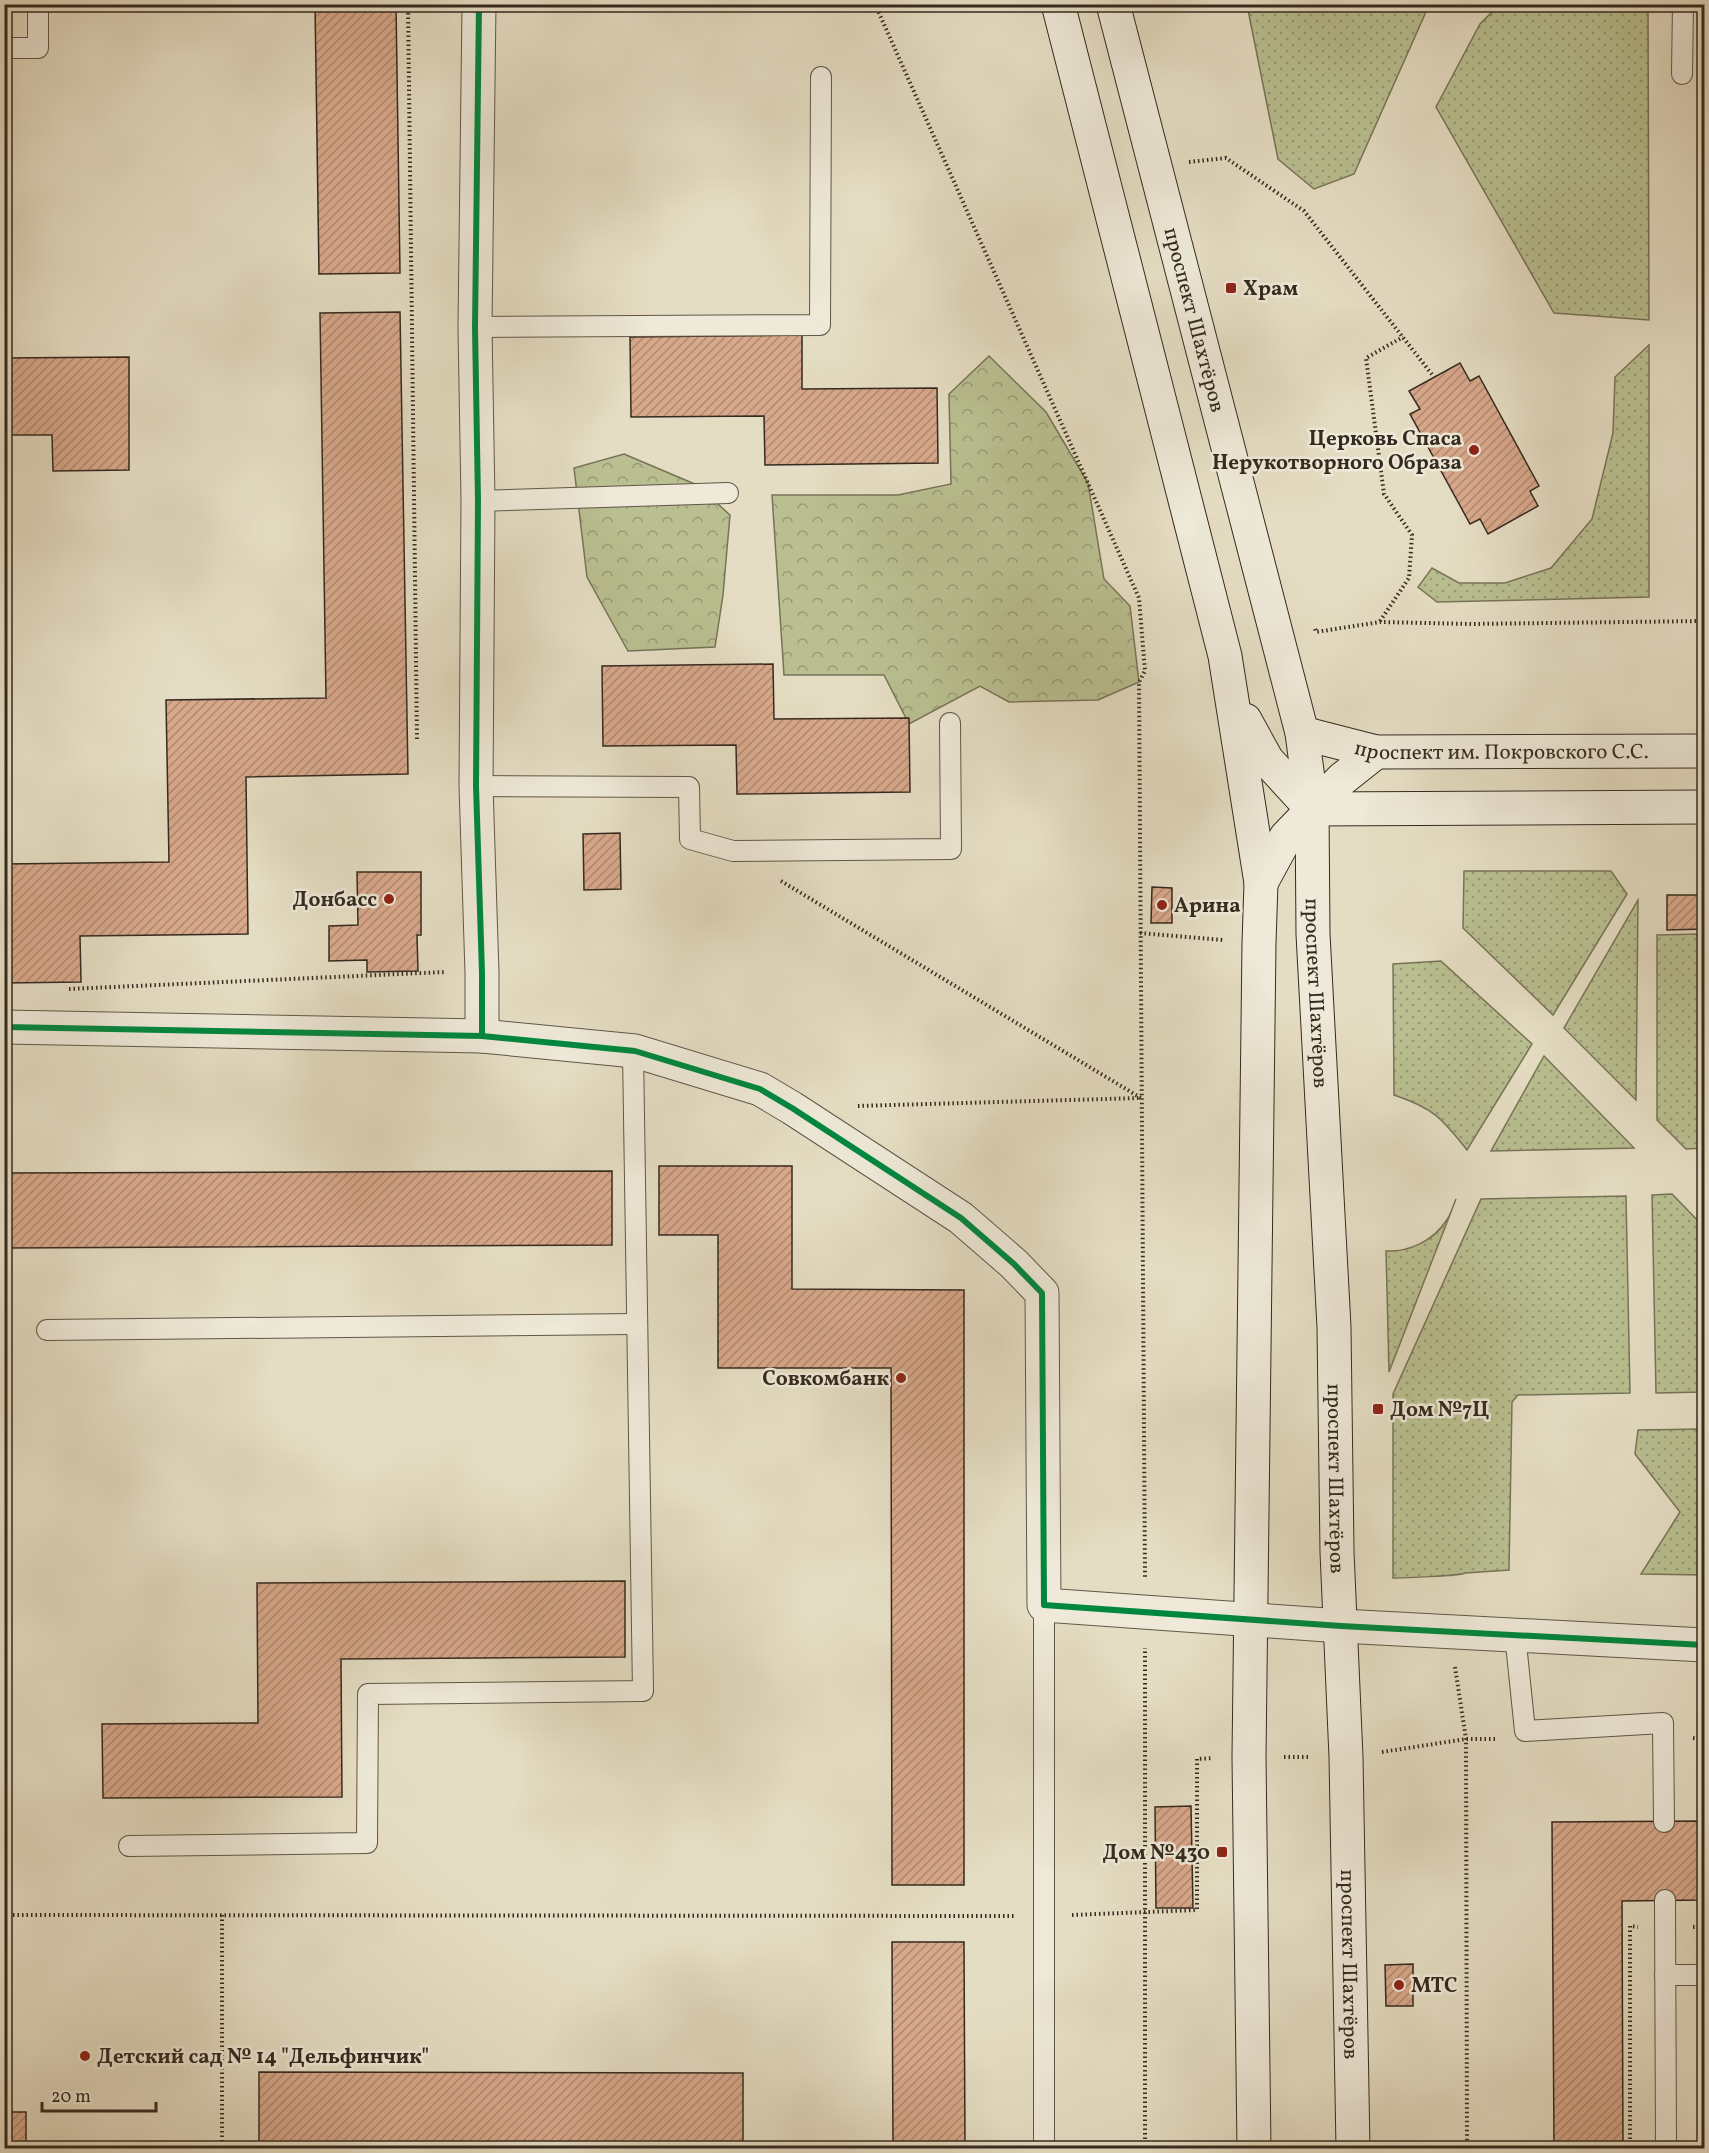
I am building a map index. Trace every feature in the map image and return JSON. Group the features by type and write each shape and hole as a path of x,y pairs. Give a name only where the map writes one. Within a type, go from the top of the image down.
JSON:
{"street":[{"path":"479,4 475,327 476,786 482,1036"},
{"path":"1058,4 1222,644 1234,699 1261,884 1249,1757 1254,2148"},
{"name":"проспект Шахтёров","path":"1113,4 1302,733 1312,809 1313,934 1334,1327 1337,1552 1346,1757 1353,2148"},
{"path":"1234,699 1267,760 1312,809 1704,807"},
{"name":"проспект им. Покровского С.С.","path":"1302,733 1376,752 1704,751"},
{"path":"1261,884 1286,837 1342,778 1376,752"},
{"path":"4,1027 482,1036 633,1052 760,1089 792,1107 961,1218 1014,1264 1042,1293 1044,1605 1341,1626 1704,1645"}],"lane":[{"path":"4,48 38,48 38,4"},
{"path":"1683,4 1683,74"},
{"path":"475,327 819,325 821,77"},
{"path":"477,501 728,493"},
{"path":"476,786 689,787 690,839 733,851 951,849 950,723"},
{"path":"129,1846 367,1843 368,1694 643,1691 633,1052"},
{"path":"47,1329 636,1324"},
{"path":"1044,1605 1044,2148"},
{"path":"1515,1634 1525,1731 1663,1723 1664,1822"},
{"path":"1665,1900 1666,2148"},
{"path":"1665,1975 1704,1975"}],"path":[{"path":"408,4 417,741"},
{"path":"875,4 1139,598 1145,671 1139,682 1145,1613 1145,2148"},
{"path":"1192,173 1189,162 1226,158 1305,211 1434,377"},
{"path":"1380,622 1409,578 1412,535 1384,494 1366,358 1403,337"},
{"path":"1312,620 1316,632 1380,622 1472,624 1704,621"},
{"path":"733,851 1142,1098"},
{"path":"64,989 444,972 482,973"},
{"path":"850,1106 1142,1098"},
{"path":"1449,1631 1466,1739 1467,2148"},
{"path":"1663,1738 1704,1739"},
{"path":"4,1916 1044,1916 1197,1911 1197,1759 1346,1757 1466,1739 1500,1739"},
{"path":"222,1915 222,2148"}],"green space":[{"path":"1247,5 1429,5 1354,174 1314,189 1278,159"},
{"path":"1499,5 1648,5 1649,320 1554,313 1436,107 1480,24"},
{"path":"1649,345 1649,597 1437,602 1418,587 1432,568 1459,583 1505,583 1551,568 1592,519 1613,433 1615,377"},
{"path":"989,356 1046,412 1088,483 1104,579 1130,606 1139,682 1098,700 1009,702 980,686 909,724 884,675 784,675 772,495 898,495 951,484 949,394"},
{"path":"624,454 697,485 730,515 723,595 715,647 628,651 587,577 574,468"},
{"path":"1464,871 1611,871 1627,894 1553,1015 1463,928"},
{"path":"1638,900 1636,1100 1564,1028"},
{"path":"1700,934 1704,939 1704,1148 1686,1149 1657,1120 1657,935"},
{"path":"1441,961 1532,1044 1467,1150 1436,1115 1394,1095 1393,964"},
{"path":"1544,1056 1634,1148 1491,1151"},
{"path":"1672,1194 1704,1227 1704,1392 1656,1393 1652,1195"},
{"path":"1626,1196 1630,1393 1518,1395 1512,1402 1509,1570 1393,1578 1393,1394 1481,1199"},
{"path":"1450,1214 1389,1372 1386,1251 1403,1250 1427,1240 1441,1228"},
{"path":"1704,1429 1704,1575 1641,1574 1680,1512 1635,1454 1638,1430"}],"building":[{"path":"315,4 396,4 400,273 319,274"},
{"path":"400,312 408,774 246,777 248,934 80,936 81,982 4,983 4,864 169,862 166,700 326,698 320,313"},
{"path":"802,335 802,389 937,388 938,463 765,465 764,416 631,417 630,337"},
{"path":"129,357 129,470 53,471 52,435 4,435 4,358"},
{"name":"Церковь Спаса Нерукотворного Образа","path":"1460,363 1470,381 1479,376 1539,486 1530,491 1538,506 1488,534 1480,519 1470,524 1410,414 1420,409 1409,391"},
{"path":"773,664 774,719 909,718 910,792 737,794 736,745 603,746 602,666"},
{"path":"620,833 621,889 584,890 583,834"},
{"name":"Донбасс","path":"357,872 421,872 421,935 417,935 418,971 367,972 367,960 329,961 329,926 358,925"},
{"name":"Арина","path":"1152,887 1172,888 1172,923 1151,923"},
{"path":"1667,895 1704,895 1704,929 1667,930"},
{"path":"659,1166 792,1166 792,1289 964,1290 964,1885 892,1885 891,1368 718,1368 718,1235 659,1235"},
{"path":"612,1171 612,1245 4,1248 4,1173"},
{"path":"625,1581 625,1657 341,1659 342,1797 103,1798 102,1724 258,1723 257,1583"},
{"path":"1191,1806 1193,1908 1156,1908 1155,1807"},
{"path":"1704,1821 1704,1900 1622,1901 1623,2148 1554,2148 1552,1822"},
{"path":"892,1942 964,1942 965,2148 893,2148"},
{"name":"МТС","path":"1413,1964 1413,2006 1386,2006 1385,1965"},
{"path":"259,2072 743,2073 743,2146 331,2145 331,2148 259,2148"},
{"path":"4,2112 26,2112 26,2148 4,2148"}],"cycle path":[{"path":"479,4 475,327 478,501 476,786 482,1036"},
{"path":"4,1027 482,1036 635,1051 760,1089 961,1218 1014,1264 1042,1293 1044,1605 1341,1626 1704,1645"}],"place":[{"name":"Храм","path":"1231,288"},
{"name":"Церковь Спаса Нерукотворного Образа","path":"1474,450"},
{"name":"Донбасс","path":"389,899"},
{"name":"Арина","path":"1162,905"},
{"name":"Совкомбанк","path":"901,1378"},
{"name":"Дом №7Ц","path":"1378,1409"},
{"name":"Дом №430","path":"1222,1852"},
{"name":"МТС","path":"1399,1985"},
{"name":"Детский сад № 14 \"Дельфинчик\"","path":"85,2056"}]}
